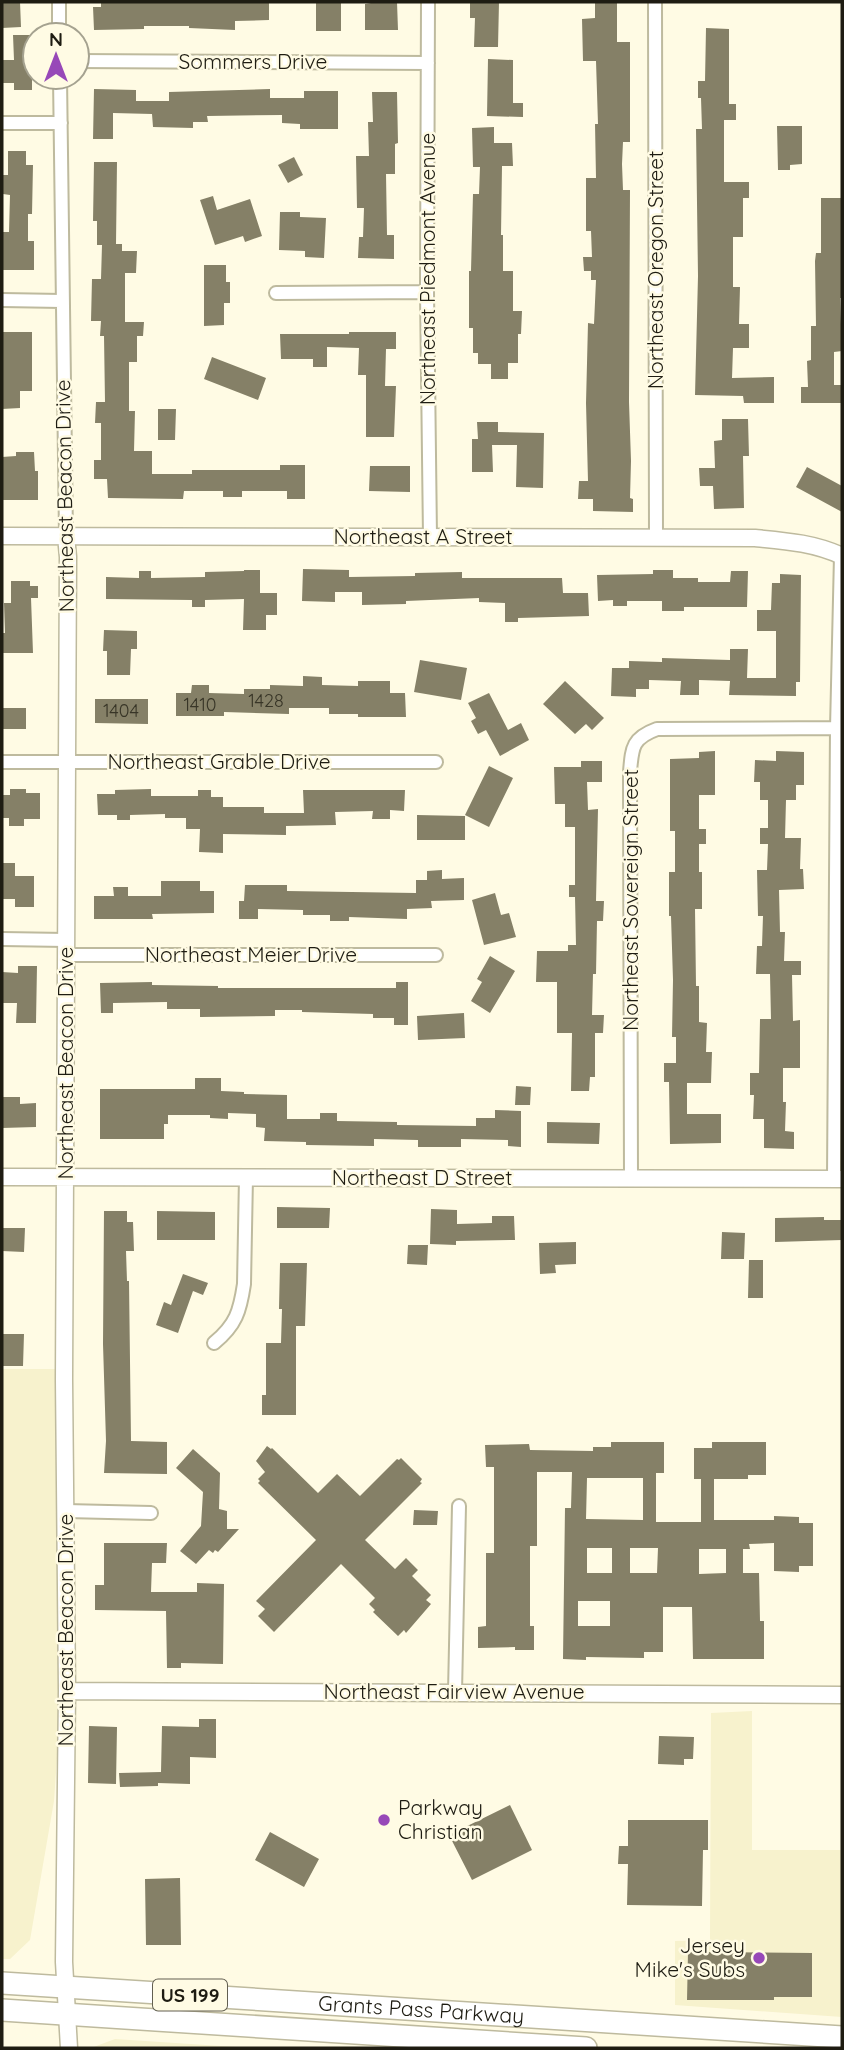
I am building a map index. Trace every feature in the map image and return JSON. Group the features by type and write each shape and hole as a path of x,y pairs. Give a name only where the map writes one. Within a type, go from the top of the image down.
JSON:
{"highway":[{"name":"Grants Pass Parkway","path":"2,1983 842,2037"},
{"name":"Grants Pass Parkway","path":"2,2010 586,2048"}],"street":[{"path":"59,2 59,21"},
{"name":"Northeast Piedmont Avenue","path":"428,2 430,537"},
{"name":"Northeast Oregon Street","path":"655,2 656,538"},
{"name":"Sommers Drive","path":"91,61 428,63"},
{"name":"Northeast Beacon Drive","path":"60,91 68,557 64,1962 69,2048"},
{"path":"2,123 61,123"},
{"path":"276,293 427,292"},
{"path":"2,300 62,301"},
{"name":"Northeast A Street","path":"2,536 755,538 823,548 842,556"},
{"path":"838,1179 837,728 842,556"},
{"name":"Northeast Sovereign Street","path":"631,1179 630,772 636,742 644,734 657,729 837,728"},
{"name":"Northeast Grable Drive","path":"2,762 436,762"},
{"name":"Northeast Meier Drive","path":"2,939 66,947 436,955"},
{"name":"Northeast D Street","path":"2,1177 838,1179"},
{"path":"214,1343 227,1332 242,1300 246,1177"},
{"path":"455,1692 458,1506"},
{"path":"66,1511 151,1513"},
{"name":"Northeast Fairview Avenue","path":"66,1691 842,1695"}],"shaded area":[{"path":"2,1369 60,1369 61,1573 58,1743 54,1801 30,1940 10,1959 2,1959"},
{"path":"752,1711 752,1850 842,1850 842,2017 675,2005 675,1941 710,1940 711,1713"},
{"path":"115,2039 251,2048 91,2048"}],"building":[{"path":"2,2 20,2 21,27 2,28"},
{"path":"101,2 269,2 269,20 235,21 235,30 144,26 144,29 94,30 93,7 101,7"},
{"path":"316,2 341,2 341,31 316,31"},
{"path":"397,2 398,30 365,30 365,4"},
{"path":"470,2 499,2 498,47 474,47 475,18 470,18"},
{"path":"595,2 617,2 617,42 630,42 630,142 623,142 622,164 623,190 630,190 629,402 630,498 633,499 633,512 593,511 593,499 578,499 579,481 588,481 588,323 594,324 596,280 591,280 591,271 584,271 583,257 592,257 591,231 586,231 586,178 596,178 595,124 598,124 596,61 583,61 582,19 595,18"},
{"path":"706,28 729,29 729,104 736,104 736,120 724,120 724,182 749,182 749,198 743,198 743,237 733,237 733,287 740,287 739,324 749,324 749,348 733,348 732,378 774,377 774,403 744,403 743,396 695,395 698,276 696,129 702,129 698,81 705,81"},
{"path":"13,35 21,35 21,90 14,90 14,83 2,83 2,60 14,60"},
{"path":"488,59 513,60 513,103 523,103 523,117 487,116"},
{"path":"94,89 136,90 136,101 169,101 169,92 270,89 270,98 304,98 304,91 338,91 338,129 300,129 300,124 282,123 282,115 207,116 208,122 193,122 193,128 153,127 152,114 113,113 113,139 93,139"},
{"path":"372,92 397,92 398,143 395,144 395,174 386,174 387,235 394,235 394,259 358,258 359,237 363,237 364,208 357,208 356,156 369,156 368,122 373,122"},
{"path":"777,126 802,126 802,164 790,165 790,170 778,170"},
{"path":"494,127 494,143 512,143 513,166 502,166 503,271 513,271 513,311 522,311 521,334 518,334 518,363 508,363 508,379 491,379 491,364 478,364 478,353 473,353 473,328 469,328 473,194 479,194 480,167 473,167 472,128"},
{"path":"8,151 26,151 26,165 33,165 32,214 28,214 28,241 34,241 34,270 2,270 2,232 9,232 10,195 3,194 3,175 8,175"},
{"path":"294,157 303,175 288,183 278,165"},
{"path":"94,162 117,162 116,244 122,244 122,251 137,251 136,273 125,273 125,322 144,322 143,336 137,336 137,362 129,362 129,411 135,411 134,451 152,451 152,474 192,474 192,470 280,470 280,465 305,465 305,499 287,499 287,491 242,491 242,497 223,497 223,491 184,491 183,499 108,498 107,479 94,479 94,460 101,460 101,423 95,423 96,402 105,402 104,336 100,336 101,321 91,321 92,279 101,279 102,245 97,245 97,221 93,221"},
{"path":"213,196 217,210 250,199 262,236 245,242 243,236 215,245 200,200"},
{"path":"821,198 842,198 842,351 834,352 834,385 842,385 842,403 801,403 801,387 808,387 807,361 811,360 811,326 816,326 815,261 816,253 821,253"},
{"path":"280,212 300,212 300,217 326,218 324,258 305,257 305,251 279,250"},
{"path":"204,265 226,265 226,282 230,282 230,303 224,303 224,325 204,326"},
{"path":"2,332 32,332 32,391 20,391 20,408 2,409"},
{"path":"396,332 396,349 386,349 385,386 396,386 394,437 366,437 366,375 358,375 359,348 327,347 327,367 313,367 313,359 281,359 280,334"},
{"path":"212,357 266,378 258,400 204,379"},
{"path":"158,409 176,409 175,440 158,440"},
{"path":"722,419 748,419 749,456 743,456 744,508 714,509 713,486 700,486 699,468 715,468 714,441 722,440"},
{"path":"477,422 498,422 498,432 544,433 543,488 516,487 517,445 492,445 493,472 472,472 472,439 478,439"},
{"path":"16,452 34,452 35,471 38,471 38,500 2,500 2,457 16,456"},
{"path":"370,466 410,466 410,492 369,491"},
{"path":"807,467 842,486 842,512 796,487"},
{"path":"303,569 349,570 349,577 462,572 462,578 562,578 563,593 588,593 589,616 518,618 518,622 505,622 505,603 479,602 479,598 362,605 362,592 335,592 335,602 302,601"},
{"path":"260,570 260,593 277,593 277,615 266,615 266,630 243,630 244,599 205,600 205,607 192,607 192,600 106,599 106,577 139,578 139,571 151,571 151,578 205,577 205,572"},
{"path":"653,570 673,570 673,578 698,578 698,582 730,582 731,571 748,571 747,607 684,607 684,611 662,611 662,601 627,601 627,606 613,606 613,600 598,601 597,575 653,574"},
{"path":"780,574 801,575 800,682 796,682 796,696 729,695 730,681 699,680 699,695 680,695 681,681 649,680 649,689 636,689 636,697 611,696 612,668 629,668 629,661 662,662 662,658 730,660 730,649 748,649 747,678 776,678 776,631 757,631 757,610 771,610 772,583 780,583"},
{"path":"11,581 30,581 30,586 38,586 38,598 31,598 33,653 2,653 2,633 5,633 4,603 11,603"},
{"path":"104,630 137,631 137,649 131,649 130,675 107,675 107,651 103,651"},
{"path":"420,660 467,668 461,700 414,692"},
{"path":"303,676 322,677 322,685 358,686 358,681 390,681 390,693 405,693 406,717 329,714 329,708 289,708 289,714 224,712 224,716 176,716 176,693 191,693 192,685 209,685 209,693 244,694 244,689 270,689 270,685 303,686"},
{"path":"565,681 604,718 592,730 586,724 575,734 543,704"},
{"path":"489,693 508,730 521,723 529,740 500,756 486,730 478,734 471,721 476,718 468,703"},
{"path":"95,699 148,699 148,724 95,723"},
{"path":"2,708 26,708 26,729 2,729"},
{"path":"715,751 715,795 699,795 699,829 706,829 706,844 699,844 702,909 695,909 699,1022 707,1023 706,1052 712,1052 711,1083 687,1083 687,1114 721,1114 721,1143 670,1144 669,1082 664,1082 664,1063 676,1063 676,1037 672,1037 673,980 669,916 669,872 675,872 675,831 670,831 670,759 699,758 699,752"},
{"path":"776,751 804,752 804,785 796,785 796,800 786,800 785,838 801,838 800,869 803,869 804,889 779,890 780,932 785,932 784,961 801,961 801,975 792,975 793,1021 800,1020 800,1068 783,1068 785,1131 794,1132 794,1149 764,1148 764,1119 753,1119 754,1095 750,1095 750,1073 759,1073 760,1019 771,1019 770,974 756,974 757,946 762,946 763,916 758,916 757,870 767,870 768,844 760,844 760,828 768,828 768,800 760,800 760,782 754,782 755,760 776,761"},
{"path":"581,761 602,761 602,782 587,782 588,810 598,809 596,901 604,901 603,921 597,921 592,1015 604,1015 603,1033 595,1033 595,1077 590,1077 589,1091 571,1091 572,1033 557,1033 557,982 536,982 537,951 568,951 568,945 576,945 575,897 569,897 569,885 575,885 575,827 565,827 565,804 555,804 554,767 581,767"},
{"path":"489,766 513,778 489,827 465,815"},
{"path":"10,789 26,789 26,793 40,793 40,819 24,819 24,826 9,826 9,818 2,818 2,795 10,795"},
{"path":"151,789 151,796 198,796 198,790 211,790 211,797 223,797 223,807 264,807 264,813 304,813 303,790 405,790 404,811 390,810 390,819 372,819 373,811 335,812 336,825 286,826 286,835 223,834 223,853 199,852 200,829 186,829 186,818 165,818 165,814 130,815 130,820 117,820 117,815 98,815 97,794 115,794 115,790"},
{"path":"417,815 465,816 465,840 417,840"},
{"path":"2,863 15,863 15,876 34,876 34,907 15,907 15,899 2,899"},
{"path":"442,870 442,879 464,878 464,900 431,901 432,908 407,909 407,919 349,917 349,921 330,921 330,915 303,915 303,910 258,909 258,919 239,919 239,901 244,901 245,885 287,885 287,891 416,893 416,880 427,880 427,871"},
{"path":"161,881 200,881 200,891 214,891 214,913 152,914 153,919 94,919 94,896 114,896 113,887 128,887 128,896 161,896"},
{"path":"495,893 501,915 509,913 516,937 484,945 472,900"},
{"path":"490,956 515,971 490,1013 471,1001 482,982 477,979"},
{"path":"18,966 37,966 36,1023 16,1023 17,1003 2,1003 2,972 18,973"},
{"path":"152,982 152,985 218,988 396,988 396,982 408,982 408,1025 394,1025 394,1018 373,1018 373,1014 302,1010 275,1010 275,1016 200,1017 200,1009 167,1009 167,1002 113,1003 113,1013 101,1013 100,983"},
{"path":"464,1013 465,1038 418,1040 417,1016"},
{"path":"195,1078 221,1078 221,1091 287,1095 287,1119 320,1119 320,1113 337,1113 337,1121 476,1126 476,1118 495,1118 495,1110 521,1111 521,1147 508,1146 508,1140 461,1139 461,1147 418,1147 418,1140 374,1139 374,1146 264,1141 265,1128 256,1127 256,1114 228,1113 228,1119 210,1118 210,1115 168,1115 168,1124 164,1124 164,1139 100,1139 100,1089 195,1089"},
{"path":"516,1086 531,1087 530,1105 515,1105"},
{"path":"2,1097 20,1097 20,1104 36,1103 36,1127 2,1128"},
{"path":"547,1122 600,1123 599,1144 547,1143"},
{"path":"277,1207 330,1208 329,1228 277,1228"},
{"path":"431,1209 457,1210 457,1224 492,1223 492,1216 514,1216 515,1240 456,1241 456,1245 430,1244"},
{"path":"104,1211 127,1211 127,1222 133,1222 134,1251 126,1251 129,1281 131,1441 167,1442 167,1474 104,1473"},
{"path":"157,1211 215,1212 215,1240 157,1240"},
{"path":"824,1217 824,1220 842,1220 842,1240 775,1242 775,1218"},
{"path":"2,1228 25,1228 24,1252 2,1251"},
{"path":"722,1232 745,1233 744,1259 721,1259"},
{"path":"576,1242 576,1264 555,1265 556,1273 540,1274 539,1243"},
{"path":"408,1245 428,1245 427,1265 407,1264"},
{"path":"749,1260 763,1260 763,1298 748,1298"},
{"path":"280,1263 307,1263 305,1326 296,1326 296,1415 262,1415 262,1395 266,1395 266,1343 281,1343"},
{"path":"183,1274 208,1283 203,1295 193,1291 178,1333 156,1325 164,1302 171,1305"},
{"path":"2,1334 24,1334 23,1366 2,1366"},
{"path":"611,1442 664,1442 664,1473 656,1473 656,1522 701,1522 701,1479 694,1479 694,1448 712,1448 712,1442 766,1442 766,1475 748,1475 748,1479 714,1479 714,1520 774,1520 774,1516 799,1517 799,1523 813,1523 813,1566 799,1566 799,1572 774,1571 774,1543 749,1544 750,1549 743,1549 743,1573 759,1573 760,1621 764,1621 764,1659 693,1659 692,1607 663,1607 663,1652 644,1652 644,1658 563,1659 565,1508 571,1508 572,1472 537,1472 537,1546 530,1546 530,1626 534,1626 534,1650 515,1650 515,1647 478,1648 478,1627 486,1626 486,1553 494,1553 494,1467 486,1467 485,1445 529,1444 530,1450 593,1451 593,1447 611,1447","holes":["587,1478 643,1478 643,1520 586,1519","587,1548 612,1548 612,1573 587,1573","630,1548 658,1548 657,1573 630,1573","699,1549 726,1549 726,1573 699,1574","578,1601 610,1601 610,1626 578,1626"]},
{"path":"267,1446 318,1493 337,1474 360,1496 401,1458 422,1479 422,1483 365,1540 395,1569 406,1558 418,1570 412,1576 431,1595 426,1600 431,1604 406,1633 404,1630 398,1636 373,1612 375,1610 369,1604 375,1598 341,1564 274,1632 258,1616 265,1609 256,1601 316,1540 258,1483 258,1479 265,1472 256,1461"},
{"path":"193,1449 220,1473 219,1509 227,1511 227,1529 239,1529 218,1552 209,1550 196,1564 180,1551 201,1526 203,1492 176,1468"},
{"path":"414,1510 438,1511 437,1525 413,1525"},
{"path":"104,1543 167,1543 166,1563 152,1563 151,1592 197,1592 197,1583 224,1584 223,1664 181,1663 181,1668 167,1668 166,1611 95,1610 95,1585 104,1585"},
{"path":"199,1719 216,1719 216,1758 190,1757 190,1784 158,1783 158,1786 120,1787 119,1773 161,1772 162,1726 199,1727"},
{"path":"89,1726 117,1727 116,1784 88,1783"},
{"path":"659,1736 694,1737 693,1759 684,1759 684,1765 658,1764"},
{"path":"510,1805 532,1850 472,1880 449,1835"},
{"path":"628,1820 708,1820 708,1850 703,1850 702,1906 627,1905 628,1864 618,1864 619,1846 628,1846"},
{"path":"270,1832 319,1859 304,1887 255,1860"},
{"path":"180,1878 181,1945 146,1945 145,1879"},
{"path":"688,1952 812,1953 812,1997 687,2000"}],"place":[{"name":"Parkway Christian","path":"384,1820"},
{"name":"Jersey Mike's Subs","path":"759,1958"}]}
